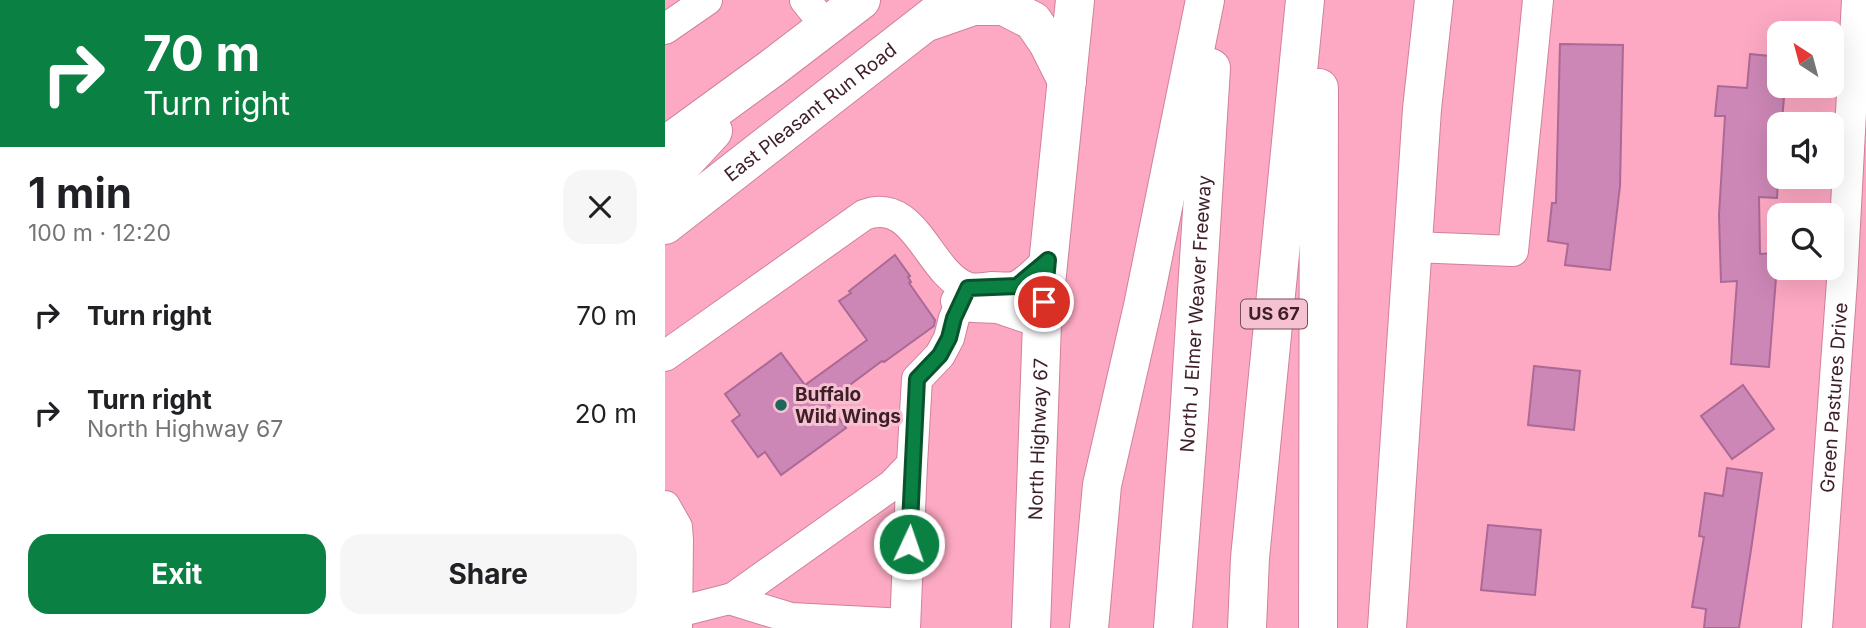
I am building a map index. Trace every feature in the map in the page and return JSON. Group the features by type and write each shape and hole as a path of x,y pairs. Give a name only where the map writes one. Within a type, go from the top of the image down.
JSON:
{"main road":[{"path":"665,183 772,68 815,13 861,0"},
{"name":"East Pleasant Run Road","path":"665,225 954,0"},
{"name":"North Highway 67","path":"1031,628 1042,323 1075,0"},
{"path":"1089,628 1102,485 1143,306 1205,0"},
{"name":"North J Elmer Weaver Freeway","path":"1173,628 1216,0"},
{"name":"US 67","path":"1247,628 1250,558 1305,0"},
{"path":"1318,628 1319,0"},
{"path":"1387,628 1422,108 1434,0"},
{"path":"924,23 973,6 1004,6 1033,21 1048,43 1067,81"},
{"path":"665,146 772,68"}],"street":[{"path":"665,29 706,0"},
{"path":"1413,247 1513,251 1538,0"},
{"name":"Green Pastures Drive","path":"1817,628 1842,281 1857,0"},
{"path":"665,356 864,215 874,211 887,211 909,225 950,278 958,302 949,338 940,355 917,379 905,626 791,618 729,599"},
{"path":"958,302 1017,286 1048,260"},
{"path":"958,302 974,307 998,309 1042,323"},
{"path":"665,506 677,527 678,540 673,619 733,598 891,485 912,464"}],"building":[{"path":"1560,44 1623,45 1620,186 1610,270 1565,265 1568,244 1548,241 1552,203 1556,203"},
{"path":"1750,54 1767,56 1767,98 1784,98 1783,112 1767,112 1767,189 1778,189 1777,198 1759,197 1760,254 1767,254 1767,280 1776,280 1769,367 1731,364 1737,281 1721,282 1719,215 1725,116 1715,116 1718,86 1747,88"},
{"path":"895,255 910,276 909,283 935,320 934,326 827,402 846,428 781,475 765,452 758,457 732,421 740,415 725,394 781,353 805,385 867,340 839,301"},
{"path":"1534,366 1580,371 1574,430 1528,425"},
{"path":"1743,385 1774,429 1732,459 1701,416"},
{"path":"1727,468 1762,473 1752,543 1739,628 1704,628 1706,609 1692,607 1704,537 1699,536 1705,493 1723,496"},
{"path":"1488,525 1541,530 1535,595 1481,590"}],"place":[{"name":"Buffalo Wild Wings","path":"781,405"}],"route":[{"path":"909,544 917,379 940,355 968,288 1017,286 1048,260 1044,302"}]}
